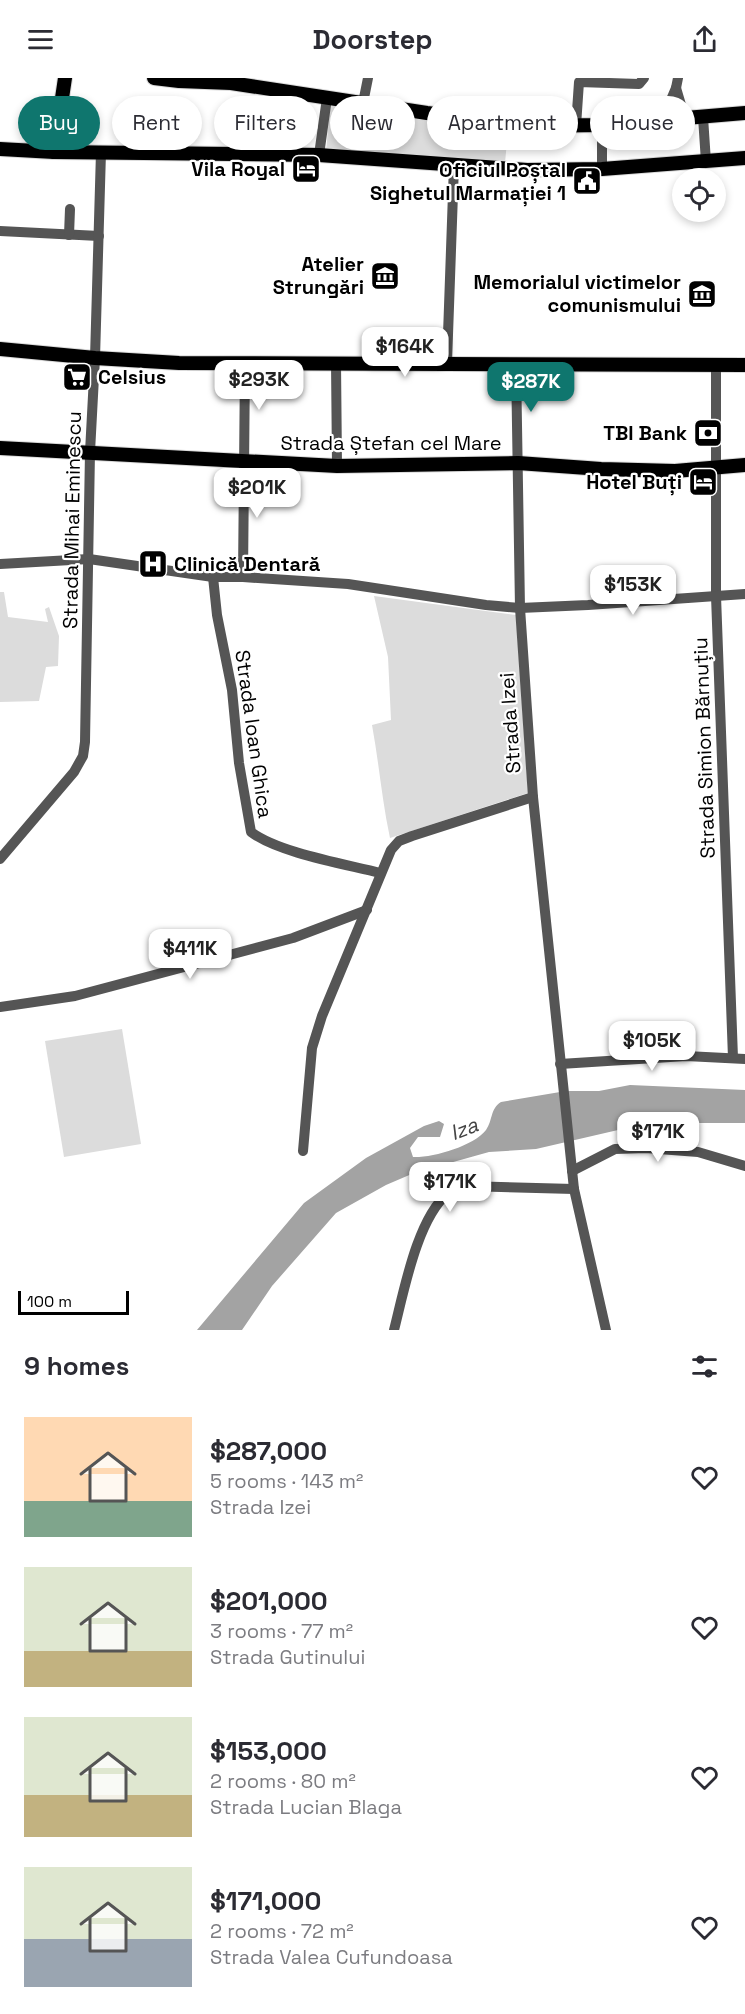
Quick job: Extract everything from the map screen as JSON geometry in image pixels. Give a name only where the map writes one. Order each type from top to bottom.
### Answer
[{"type":"main road","points":[[54,152],[65,78]]},
{"type":"main road","points":[[154,78],[232,80],[330,98]]},
{"type":"main road","points":[[697,117],[745,113]]},
{"type":"main road","points":[[0,149],[54,152],[319,155],[527,170],[602,169],[745,158]]},
{"type":"main road","points":[[0,349],[179,363],[745,365]]},
{"type":"main road","name":"Strada Ștefan cel Mare","points":[[0,448],[337,466],[518,463],[675,471],[745,465]]},
{"type":"street","points":[[364,96],[368,78]]},
{"type":"street","points":[[578,97],[579,82],[601,80],[639,84],[644,78]]},
{"type":"street","points":[[677,83],[681,105],[697,117],[706,162]]},
{"type":"street","points":[[319,155],[327,98]]},
{"type":"street","points":[[602,150],[602,169]]},
{"type":"street","name":"Strada Mihai Eminescu","points":[[0,859],[74,772],[83,756],[85,742],[90,452],[101,152]]},
{"type":"street","points":[[447,363],[454,165]]},
{"type":"street","points":[[69,235],[70,209]]},
{"type":"street","points":[[0,231],[99,236]]},
{"type":"street","points":[[336,362],[337,466]]},
{"type":"street","points":[[243,577],[245,363]]},
{"type":"street","name":"Strada Izei","points":[[516,363],[520,608],[533,797],[574,1189],[606,1330]]},
{"type":"street","name":"Strada Simion Bărnuțiu","points":[[716,365],[716,596],[733,1058]]},
{"type":"street","points":[[0,564],[89,559],[213,577],[348,585],[520,608],[745,594]]},
{"type":"street","name":"Strada Ioan Ghica","points":[[213,577],[217,615],[232,690],[239,763],[251,832],[258,838],[306,855],[380,873]]},
{"type":"street","points":[[303,1151],[312,1048],[322,1016],[391,849],[399,841],[533,797]]},
{"type":"street","points":[[0,1007],[75,996],[293,938],[367,910]]},
{"type":"street","points":[[560,1064],[686,1056],[745,1059]]},
{"type":"street","points":[[572,1171],[615,1149],[646,1148],[698,1152],[745,1166]]},
{"type":"street","points":[[394,1330],[420,1236],[430,1216],[449,1191],[465,1186],[574,1189]]},
{"type":"shaded area","points":[[330,104],[330,150],[415,150],[415,116],[427,118],[427,150],[506,150],[505,163],[326,152]]},
{"type":"shaded area","points":[[0,592],[4,592],[8,617],[48,622],[45,609],[49,607],[59,636],[58,666],[46,667],[39,701],[0,702]]},
{"type":"shaded area","points":[[374,596],[516,615],[528,793],[390,838],[372,725],[391,720],[388,657]]},
{"type":"shaded area","points":[[122,1029],[141,1144],[64,1157],[45,1041]]},
{"type":"shaded area","points":[[630,1085],[745,1090],[745,1123],[690,1123],[618,1130],[536,1149],[489,1152],[414,1173],[386,1185],[336,1213],[272,1286],[242,1330],[197,1330],[304,1203],[366,1158],[424,1126],[439,1121],[444,1124],[440,1137],[418,1137],[410,1148],[413,1157],[441,1153],[463,1146],[486,1130],[495,1108],[501,1102],[566,1091],[599,1091]]},
{"type":"place","name":"Vila Royal","points":[[306,169]]},
{"type":"place","name":"Oficiul Poștal Sighetul Marmației 1","points":[[587,181]]},
{"type":"place","name":"Atelier Strungări","points":[[385,276]]},
{"type":"place","name":"Memorialul victimelor comunismului","points":[[702,294]]},
{"type":"place","name":"Celsius","points":[[77,377]]},
{"type":"place","name":"TBI Bank","points":[[708,433]]},
{"type":"place","name":"Hotel Buți","points":[[703,482]]},
{"type":"place","name":"Clinică Dentară","points":[[153,564]]},
{"type":"water label","name":"Iza","points":[[464,1129]]}]
